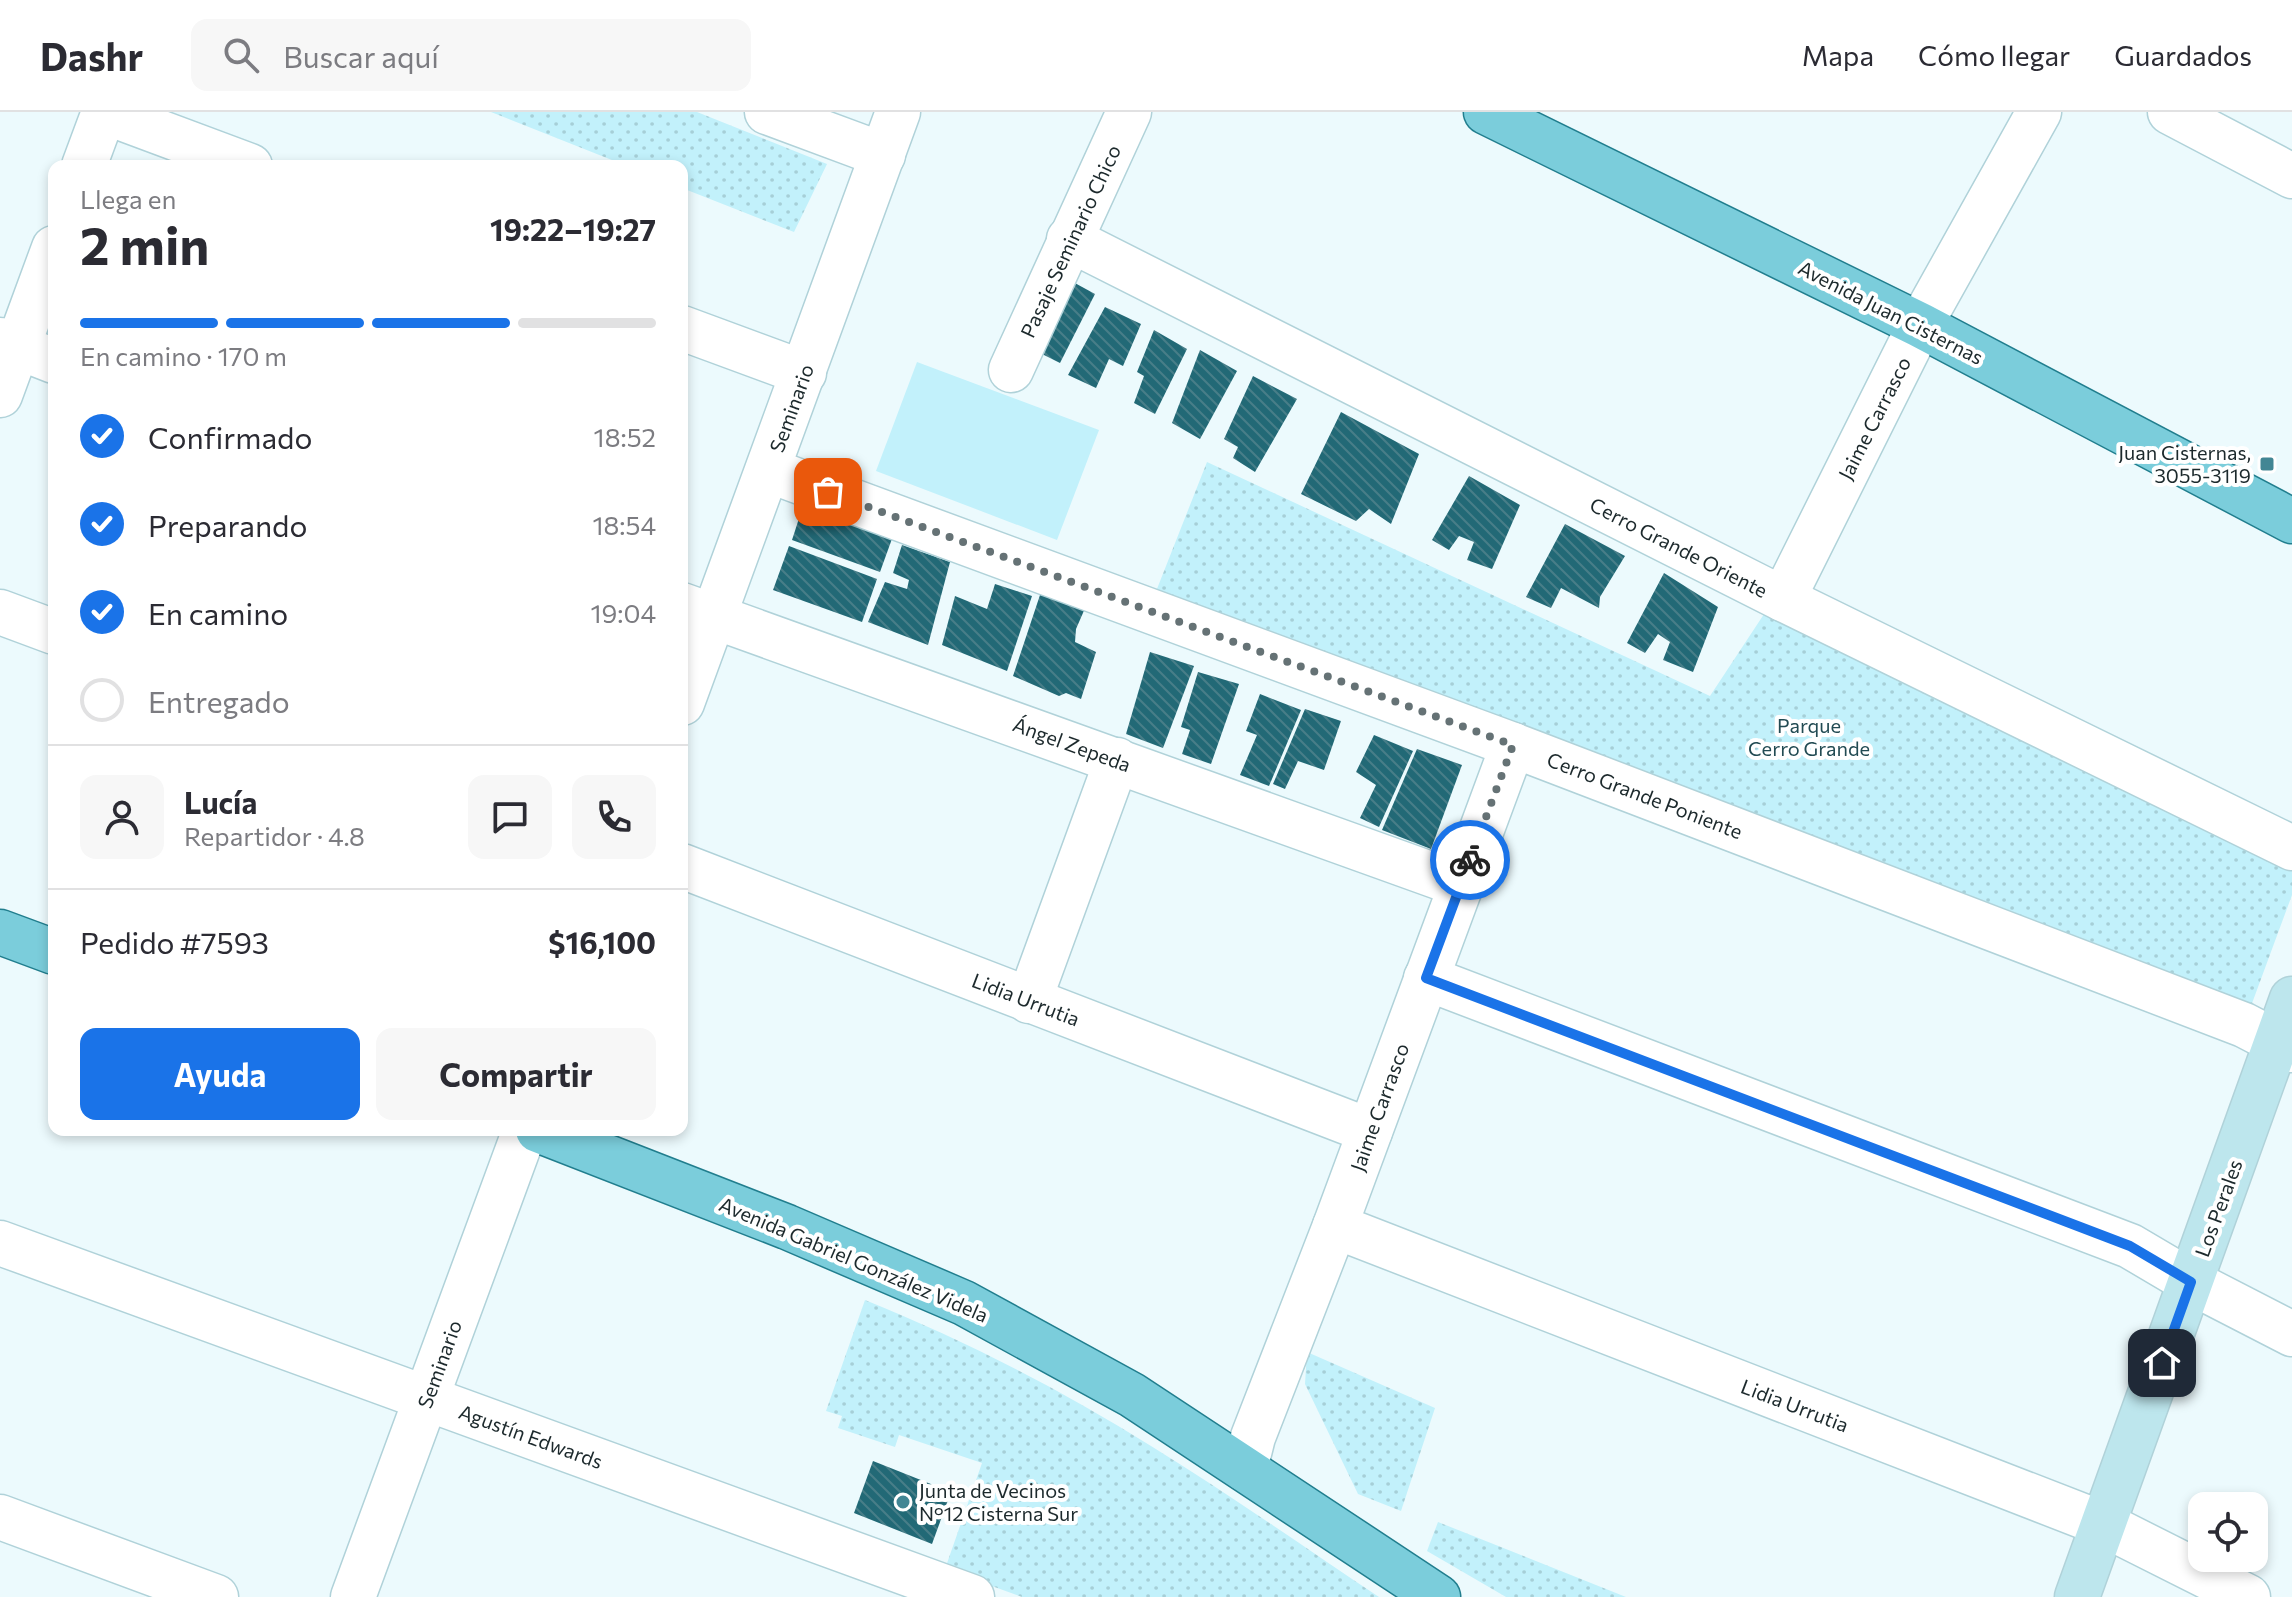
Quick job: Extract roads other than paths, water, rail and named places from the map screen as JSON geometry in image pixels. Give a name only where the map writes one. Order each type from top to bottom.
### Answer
[{"type":"main road","name":"Avenida Juan Cisternas","points":[[1486,112],[1920,325],[2292,521]]},
{"type":"main road","points":[[0,932],[48,950]]},
{"type":"main road","name":"Los Perales","points":[[2077,1597],[2191,1282],[2285,1045],[2292,999]]},
{"type":"main road","name":"Avenida Gabriel González Videla","points":[[553,1136],[787,1227],[964,1303],[1132,1395],[1438,1597]]},
{"type":"street","points":[[86,160],[105,112],[234,160]]},
{"type":"street","points":[[767,112],[883,155]]},
{"type":"street","name":"Seminario","points":[[688,668],[698,611],[768,470],[898,112]]},
{"type":"street","name":"Pasaje Seminario Chico","points":[[1011,370],[1129,112]]},
{"type":"street","name":"Jaime Carrasco","points":[[1783,599],[1920,325],[2039,112]]},
{"type":"street","points":[[2170,112],[2292,176]]},
{"type":"street","name":"Cerro Grande Oriente","points":[[1069,239],[1783,599],[2292,848]]},
{"type":"street","points":[[0,395],[24,349],[48,268]]},
{"type":"street","points":[[688,330],[804,373]]},
{"type":"street","name":"Cerro Grande Poniente","points":[[768,470],[1513,745],[2244,1025],[2285,1045]]},
{"type":"street","name":"Ángel Zepeda","points":[[698,611],[1461,885]]},
{"type":"street","points":[[0,612],[48,630]]},
{"type":"street","name":"Jaime Carrasco","points":[[1245,1469],[1253,1437],[1335,1226],[1513,745]]},
{"type":"street","points":[[1029,1001],[1117,760]]},
{"type":"street","name":"Lidia Urrutia","points":[[688,868],[1370,1131]]},
{"type":"street","points":[[1426,978],[2130,1246],[2191,1282],[2292,1334]]},
{"type":"street","name":"Seminario","points":[[353,1597],[523,1136]]},
{"type":"street","name":"Lidia Urrutia","points":[[1335,1226],[2103,1524],[2248,1597]]},
{"type":"street","name":"Agustín Edwards","points":[[0,1243],[972,1597]]},
{"type":"street","points":[[0,1517],[216,1597]]},
{"type":"place","name":"Juan Cisternas, 3055-3119","points":[[2267,464]]},
{"type":"place","name":"Junta de Vecinos N°12 Cisterna Sur","points":[[903,1502]]},
{"type":"park label","name":"Parque Cerro Grande","points":[[1809,736]]}]
